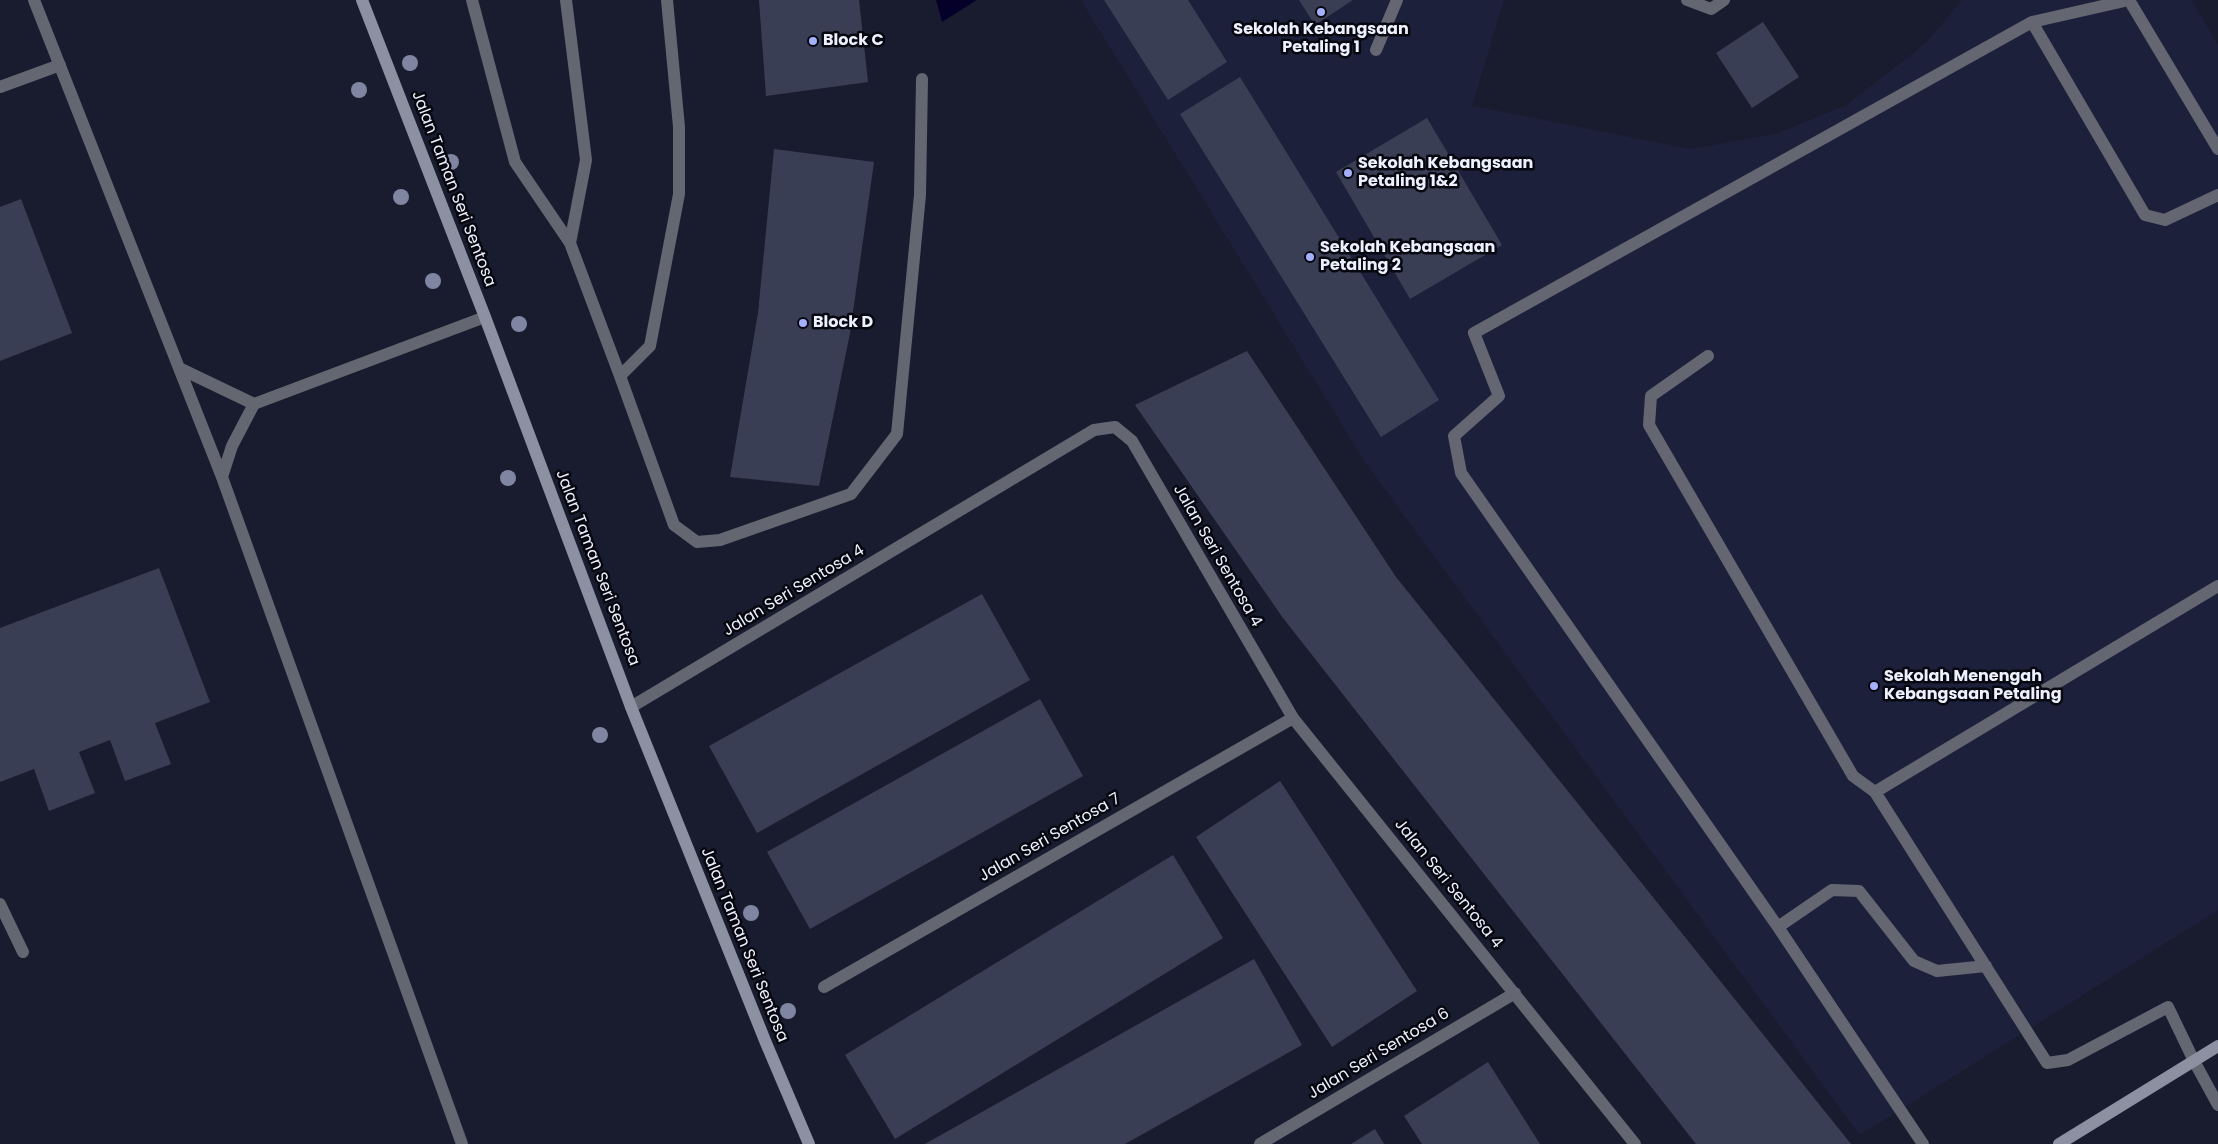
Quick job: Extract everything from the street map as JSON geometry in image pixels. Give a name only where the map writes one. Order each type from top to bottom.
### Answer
[{"type":"main road","name":"Jalan Taman Seri Sentosa","points":[[362,0],[485,317],[631,707],[758,1024],[809,1144]]},
{"type":"main road","points":[[2058,1144],[2218,1046]]},
{"type":"street","points":[[34,0],[222,477],[462,1144]]},
{"type":"street","points":[[472,0],[515,162],[570,243],[674,525],[697,542],[720,540],[851,494],[897,434],[920,195],[922,80]]},
{"type":"street","points":[[566,0],[586,160],[570,243]]},
{"type":"street","points":[[620,376],[650,346],[679,194],[679,127],[667,0]]},
{"type":"street","points":[[1376,50],[1397,0]]},
{"type":"street","points":[[1687,0],[1711,9],[1724,0]]},
{"type":"street","points":[[1922,1144],[1778,927],[1461,473],[1454,436],[1499,396],[1474,333],[2032,22],[2129,0],[2218,149]]},
{"type":"street","points":[[2032,22],[2145,215],[2165,220],[2218,195]]},
{"type":"street","points":[[0,87],[60,64]]},
{"type":"street","points":[[222,477],[232,446],[254,404],[485,317]]},
{"type":"street","points":[[1708,356],[1651,396],[1649,426],[1852,776],[1875,792],[2047,1063],[2068,1060],[2168,1007],[2218,1105]]},
{"type":"street","points":[[181,369],[254,404]]},
{"type":"street","name":"Jalan Seri Sentosa 4","points":[[631,707],[1094,430],[1115,427],[1132,441],[1293,718],[1635,1144]]},
{"type":"street","points":[[1875,792],[2218,586]]},
{"type":"street","name":"Jalan Seri Sentosa 7","points":[[824,987],[1293,718]]},
{"type":"street","points":[[1778,927],[1832,890],[1859,891],[1914,961],[1937,971],[1986,966]]},
{"type":"street","points":[[0,904],[23,952]]},
{"type":"street","name":"Jalan Seri Sentosa 6","points":[[1260,1144],[1515,993]]},
{"type":"shaded area","points":[[936,0],[977,0],[942,22]]},
{"type":"shaded area","name":"Sekolah Menengah Kebangsaan Petaling","points":[[1081,0],[1504,0],[1472,106],[1691,149],[1776,134],[1847,105],[1926,43],[1962,0],[2191,0],[2218,45],[2218,910],[1860,1135],[1365,462]]},
{"type":"building","name":"Block C","points":[[759,0],[859,0],[868,82],[766,96]]},
{"type":"building","points":[[1104,0],[1188,0],[1227,62],[1168,100]]},
{"type":"building","name":"Sekolah Kebangsaan Petaling 1","points":[[1299,0],[1353,0],[1315,25]]},
{"type":"building","points":[[1763,22],[1799,77],[1752,108],[1716,53]]},
{"type":"building","name":"Sekolah Kebangsaan Petaling 2","points":[[1240,77],[1439,400],[1381,437],[1180,114]]},
{"type":"building","points":[[1427,118],[1502,245],[1410,299],[1336,172]]},
{"type":"building","name":"Block D","points":[[774,149],[874,162],[850,333],[819,486],[730,477],[758,313]]},
{"type":"building","points":[[21,199],[72,333],[0,361],[0,207]]},
{"type":"building","points":[[1247,351],[1396,577],[1851,1144],[1696,1144],[1283,618],[1135,405]]},
{"type":"building","points":[[159,568],[210,702],[155,723],[171,764],[125,781],[110,740],[79,752],[95,793],[49,811],[34,769],[0,782],[0,628]]},
{"type":"building","points":[[982,594],[1030,680],[757,833],[709,746]]},
{"type":"building","points":[[1040,699],[1083,776],[810,929],[767,852]]},
{"type":"building","points":[[1280,781],[1417,991],[1332,1047],[1196,837]]},
{"type":"building","points":[[1173,855],[1223,938],[895,1139],[845,1055]]},
{"type":"building","points":[[1254,959],[1302,1045],[1125,1144],[925,1144]]},
{"type":"building","points":[[1488,1062],[1540,1144],[1422,1144],[1404,1116]]},
{"type":"building","points":[[1375,1129],[1384,1144],[1351,1144]]},
{"type":"place","name":"Sekolah Kebangsaan Petaling 1","points":[[1321,12]]},
{"type":"place","name":"Block C","points":[[813,41]]},
{"type":"place","name":"Sekolah Kebangsaan Petaling 1&2","points":[[1348,173]]},
{"type":"place","name":"Sekolah Kebangsaan Petaling 2","points":[[1310,257]]},
{"type":"place","name":"Block D","points":[[803,323]]},
{"type":"place","name":"Sekolah Menengah Kebangsaan Petaling","points":[[1874,686]]}]
